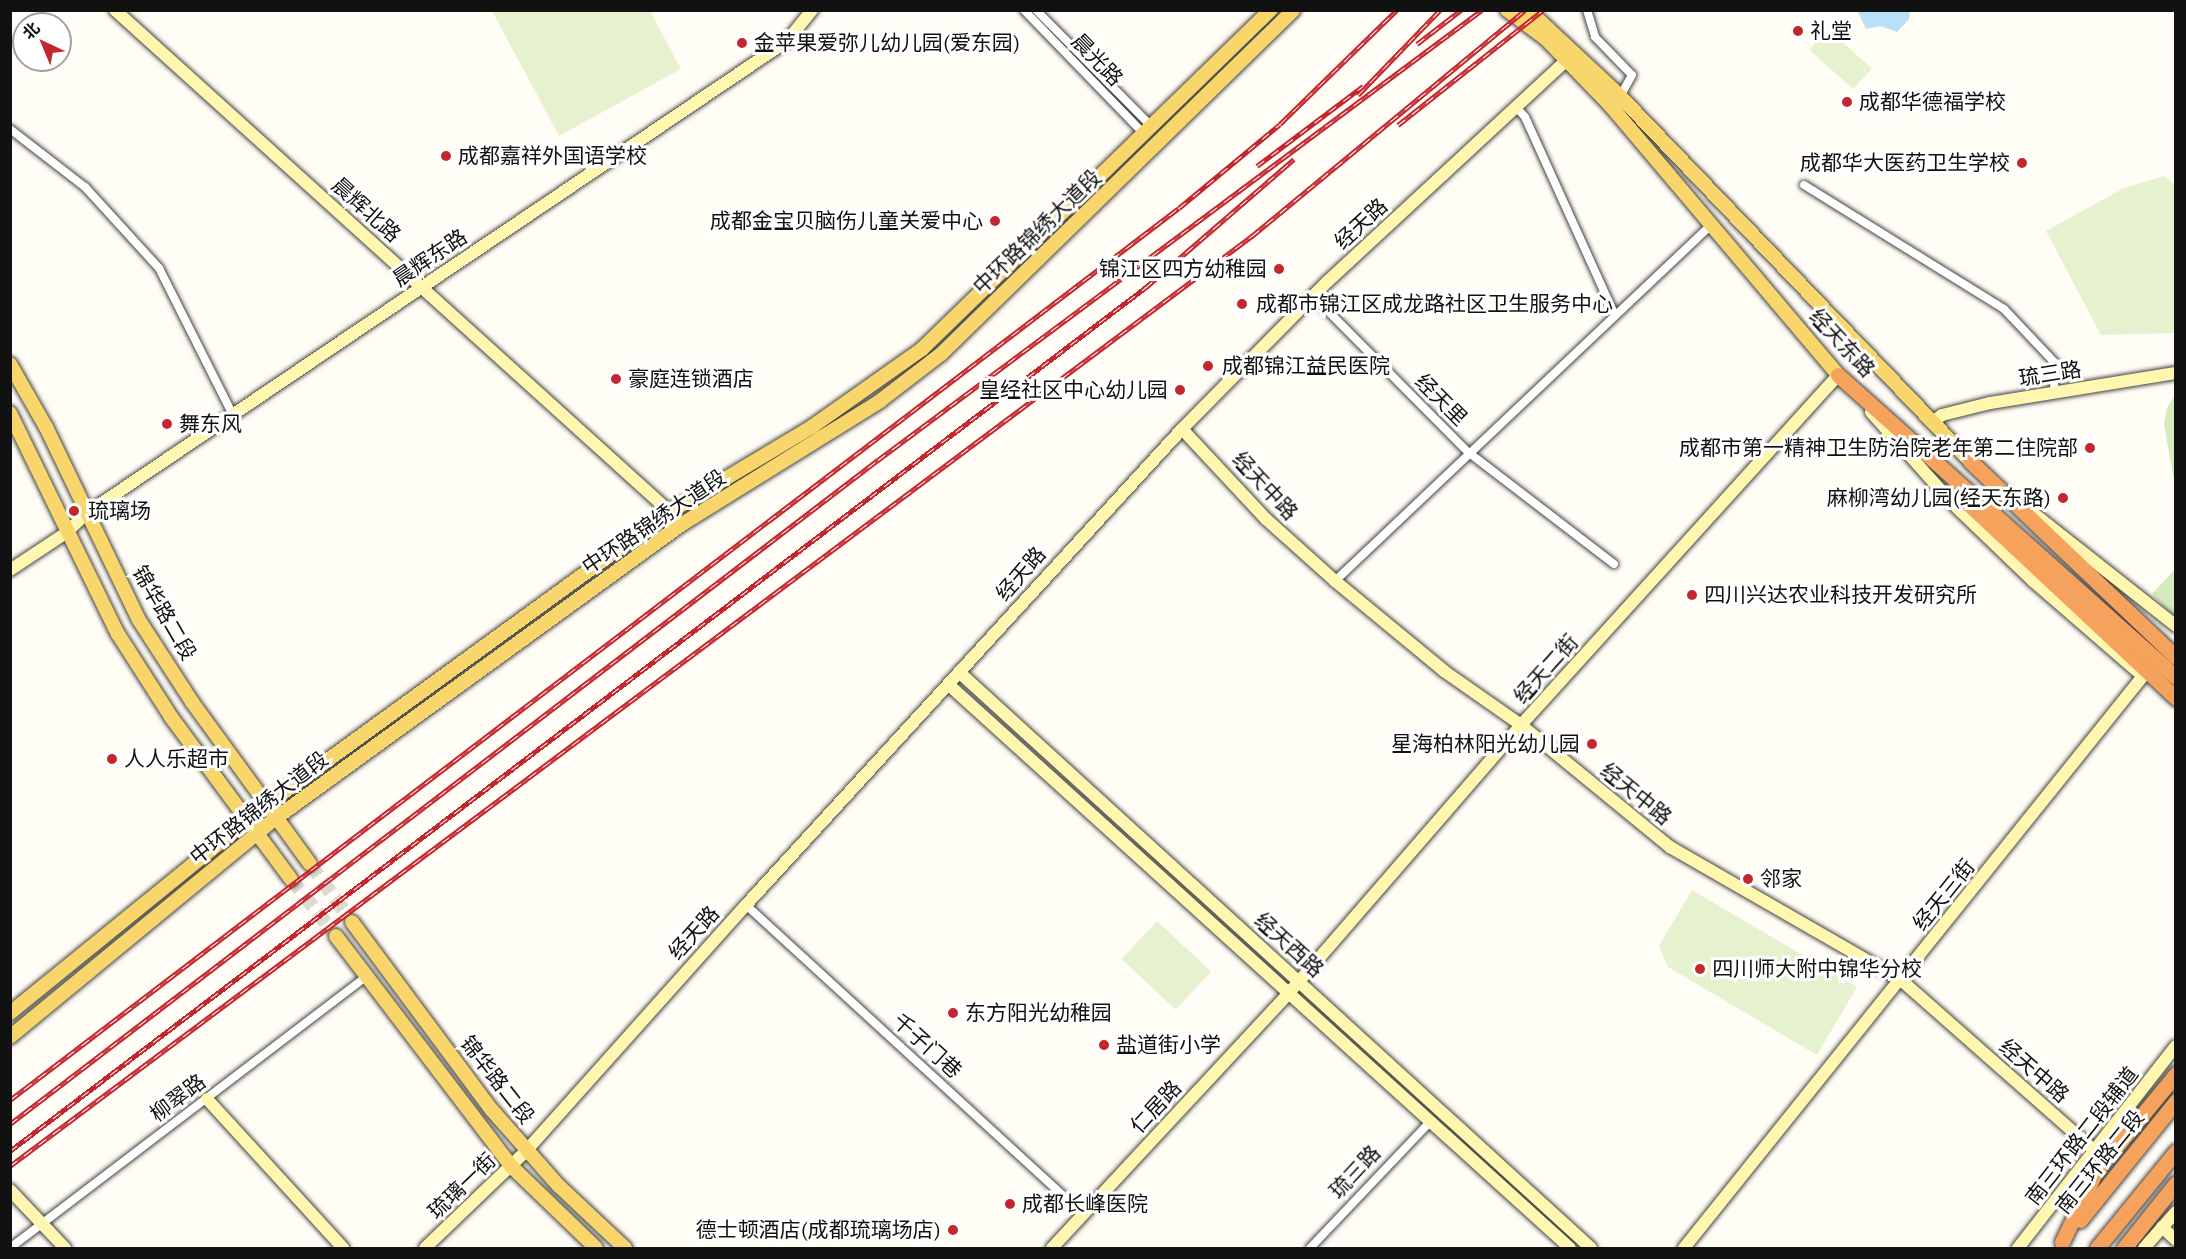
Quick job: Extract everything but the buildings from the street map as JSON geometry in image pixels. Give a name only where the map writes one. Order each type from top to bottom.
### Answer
[{"type":"highway","name":"经天东路","points":[[1838,375],[2175,677]]},
{"type":"highway","points":[[1903,435],[2026,558],[2175,698]]},
{"type":"highway","name":"经天东路","points":[[1970,461],[2175,657]]},
{"type":"highway","points":[[2091,578],[2175,645]]},
{"type":"highway","points":[[2060,1245],[2096,1172],[2175,1074]]},
{"type":"highway","name":"南三环路二段","points":[[2060,1245],[2175,1101]]},
{"type":"highway","points":[[2097,1248],[2175,1151]]},
{"type":"highway","points":[[2124,1248],[2175,1185]]},
{"type":"main road","name":"中环路锦绣大道段","points":[[10,1013],[266,805],[670,512],[813,426],[922,349],[1271,10]]},
{"type":"main road","name":"中环路锦绣大道段","points":[[10,1037],[276,818],[682,524],[880,401],[941,354],[1293,10]]},
{"type":"main road","name":"经天东路","points":[[1507,10],[1571,56],[1620,97],[1970,461]]},
{"type":"main road","name":"经天东路","points":[[1528,10],[1571,56],[1710,226],[1838,375]]},
{"type":"main road","name":"锦华路二段","points":[[10,364],[139,620],[266,805],[310,864]]},
{"type":"main road","points":[[10,413],[66,533],[118,634],[171,717],[246,822],[291,879]]},
{"type":"main road","name":"锦华路二段","points":[[352,922],[526,1151],[625,1248]]},
{"type":"main road","name":"锦华路二段","points":[[336,936],[512,1166],[596,1248]]},
{"type":"street","name":"晨辉北路","points":[[115,10],[670,512]]},
{"type":"street","name":"晨辉东路","points":[[10,570],[66,533],[87,513],[787,41],[812,10]]},
{"type":"street","name":"晨光路","points":[[1024,10],[1149,131]]},
{"type":"street","name":"晨光路","points":[[1036,10],[1149,131]]},
{"type":"street","points":[[1587,10],[1595,37],[1632,75],[1620,97]]},
{"type":"street","name":"经天路","points":[[526,1151],[746,904],[1182,429],[1313,296],[1571,56]]},
{"type":"street","points":[[1516,106],[1525,117],[1615,315]]},
{"type":"street","points":[[10,129],[85,187],[159,268],[233,415]]},
{"type":"street","points":[[1804,185],[2004,309],[2055,363],[2054,394]]},
{"type":"street","points":[[1335,581],[1468,452],[1710,226]]},
{"type":"street","name":"经天里","points":[[1313,296],[1468,452],[1614,564]]},
{"type":"street","name":"琉三路","points":[[1933,422],[1942,415],[1990,403],[2175,373]]},
{"type":"street","points":[[1838,375],[1953,504],[2033,581],[2175,704]]},
{"type":"street","name":"经天二街","points":[[1288,994],[1521,725],[1838,375]]},
{"type":"street","name":"经天中路","points":[[1182,429],[1266,519],[1335,581],[1444,671],[1521,725],[1670,847],[1901,980],[2096,1151]]},
{"type":"street","points":[[1970,461],[2175,626]]},
{"type":"street","name":"经天西路","points":[[959,672],[1300,980],[1591,1248]]},
{"type":"street","name":"经天三街","points":[[1684,1248],[2143,676]]},
{"type":"street","name":"经天西路","points":[[950,684],[1429,1123],[1570,1248]]},
{"type":"street","name":"千子门巷","points":[[746,904],[1083,1214]]},
{"type":"street","name":"柳翠路","points":[[10,1248],[367,976]]},
{"type":"street","name":"仁居路","points":[[1052,1248],[1288,994]]},
{"type":"street","name":"南三环路二段辅道","points":[[2018,1248],[2096,1151],[2175,1046]]},
{"type":"street","points":[[207,1099],[343,1248]]},
{"type":"street","name":"琉三路","points":[[1310,1248],[1429,1123]]},
{"type":"street","name":"琉璃一街","points":[[425,1248],[526,1151]]},
{"type":"street","points":[[10,1190],[44,1223],[65,1248]]},
{"type":"street","points":[[2144,1248],[2175,1212]]},
{"type":"street","points":[[2162,1227],[2175,1240]]},
{"type":"green space","points":[[492,11],[650,11],[681,69],[559,136]]},
{"type":"green space","points":[[1828,29],[1872,68],[1853,89],[1809,50]]},
{"type":"green space","points":[[2164,176],[2175,185],[2175,333],[2101,335],[2046,231],[2124,188]]},
{"type":"green space","points":[[2175,395],[2175,486],[2164,424],[2167,408]]},
{"type":"green space","points":[[2175,569],[2175,617],[2152,594]]},
{"type":"green space","points":[[1692,890],[1857,987],[1817,1055],[1668,967],[1659,946]]},
{"type":"green space","points":[[1157,921],[1211,971],[1176,1009],[1122,959]]},
{"type":"water","points":[[1857,10],[1910,11],[1909,19],[1897,32],[1880,26],[1866,29]]},
{"type":"tunnel","points":[[310,864],[352,922]]},
{"type":"tunnel","points":[[291,879],[336,936]]},
{"type":"railway","points":[[10,1100],[1179,208],[1280,124],[1397,10]]},
{"type":"railway","points":[[1358,95],[1440,10]]},
{"type":"railway","points":[[1417,44],[1461,10]]},
{"type":"railway","points":[[10,1124],[878,460],[1482,10]]},
{"type":"railway","points":[[10,1166],[1252,236],[1525,10]]},
{"type":"railway","points":[[1398,125],[1543,10]]},
{"type":"railway","points":[[1257,166],[1363,86]]},
{"type":"railway","points":[[10,1151],[1145,288],[1294,159]]},
{"type":"place","name":"礼堂","points":[[1798,31]]},
{"type":"place","name":"金苹果爱弥儿幼儿园(爱东园)","points":[[742,43]]},
{"type":"place","name":"成都华德福学校","points":[[1847,102]]},
{"type":"place","name":"成都嘉祥外国语学校","points":[[446,156]]},
{"type":"place","name":"成都华大医药卫生学校","points":[[2022,163]]},
{"type":"place","name":"成都金宝贝脑伤儿童关爱中心","points":[[995,221]]},
{"type":"place","name":"锦江区四方幼稚园","points":[[1279,269]]},
{"type":"place","name":"成都市锦江区成龙路社区卫生服务中心","points":[[1242,304]]},
{"type":"place","name":"成都锦江益民医院","points":[[1208,366]]},
{"type":"place","name":"豪庭连锁酒店","points":[[616,379]]},
{"type":"place","name":"皇经社区中心幼儿园","points":[[1180,390]]},
{"type":"place","name":"舞东风","points":[[167,424]]},
{"type":"place","name":"成都市第一精神卫生防治院老年第二住院部","points":[[2090,448]]},
{"type":"place","name":"麻柳湾幼儿园(经天东路)","points":[[2063,498]]},
{"type":"place","name":"琉璃场","points":[[74,511]]},
{"type":"place","name":"四川兴达农业科技开发研究所","points":[[1692,595]]},
{"type":"place","name":"星海柏林阳光幼儿园","points":[[1592,744]]},
{"type":"place","name":"人人乐超市","points":[[112,759]]},
{"type":"place","name":"邻家","points":[[1748,879]]},
{"type":"place","name":"四川师大附中锦华分校","points":[[1700,969]]},
{"type":"place","name":"东方阳光幼稚园","points":[[953,1013]]},
{"type":"place","name":"盐道街小学","points":[[1104,1045]]},
{"type":"place","name":"成都长峰医院","points":[[1010,1204]]},
{"type":"place","name":"德士顿酒店(成都琉璃场店)","points":[[953,1230]]}]
